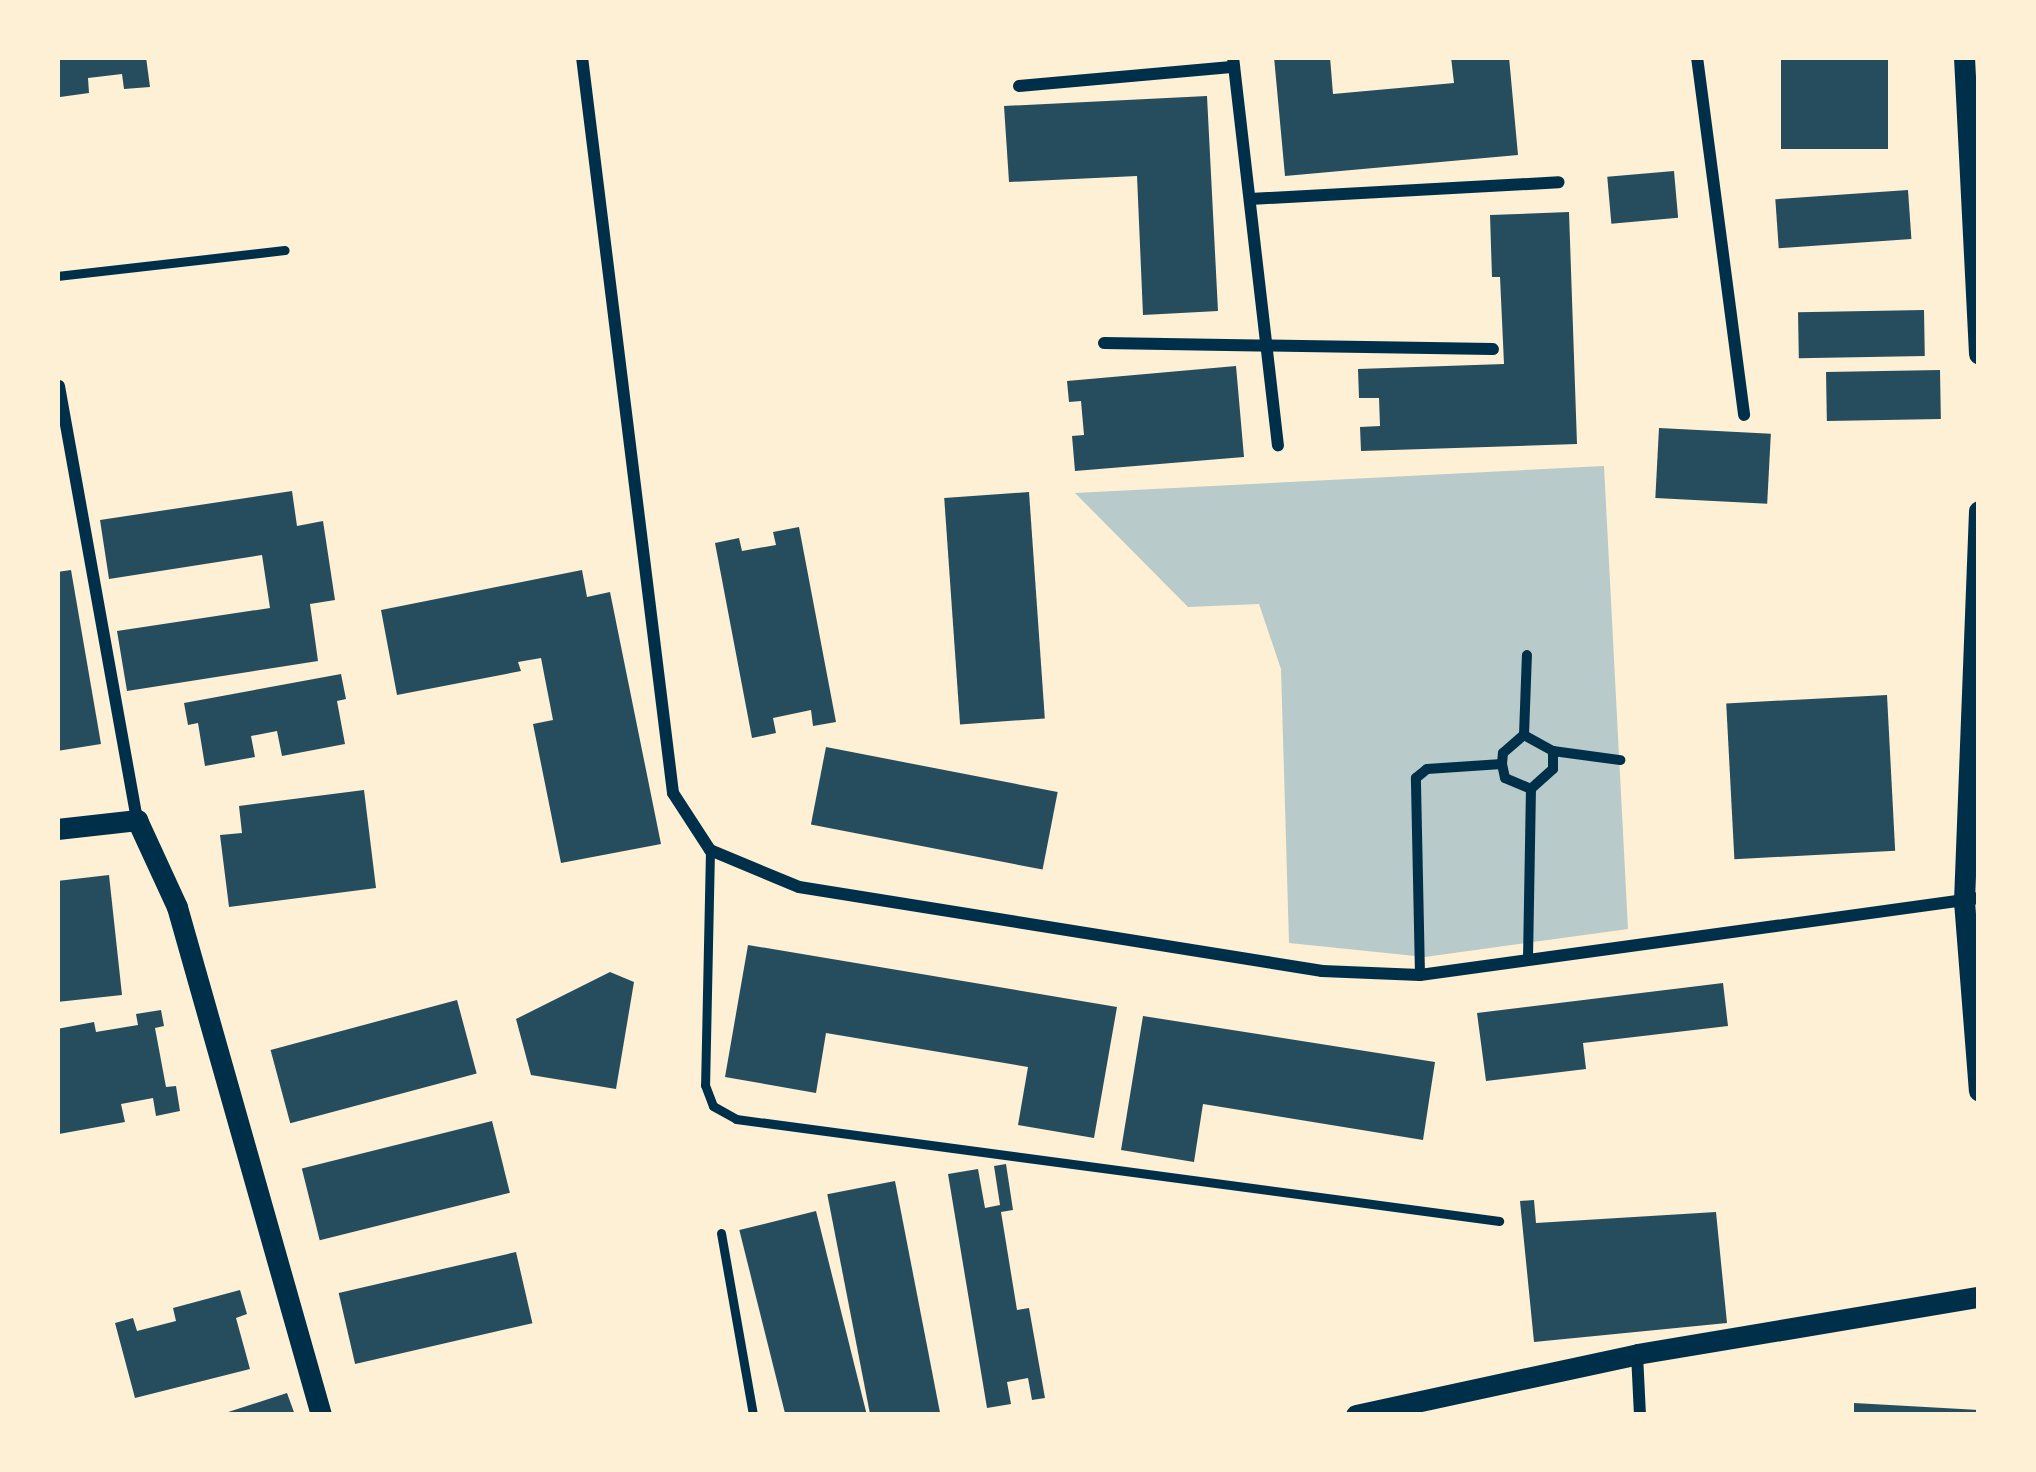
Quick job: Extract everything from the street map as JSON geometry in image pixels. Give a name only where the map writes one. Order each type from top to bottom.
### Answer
[{"type":"street","points":[[582,57],[673,793],[710,850],[799,887],[1322,971],[1420,975],[1971,900]]},
{"type":"street","points":[[1697,57],[1744,415]]},
{"type":"street","points":[[1964,57],[1974,109],[1979,354]]},
{"type":"street","points":[[1019,86],[1234,62],[1278,445]]},
{"type":"street","points":[[1250,199],[1559,182]]},
{"type":"street","points":[[1104,343],[1493,349]]},
{"type":"street","points":[[59,386],[137,820],[177,907],[321,1415]]},
{"type":"street","points":[[1979,511],[1971,900],[1979,1090]]},
{"type":"street","points":[[1527,656],[1524,735],[1503,753],[1502,764],[1505,778],[1532,789]]},
{"type":"street","points":[[1524,735],[1553,751],[1620,760]]},
{"type":"street","points":[[1528,959],[1532,789],[1553,769],[1553,751]]},
{"type":"street","points":[[1420,975],[1416,778],[1427,769],[1502,764]]},
{"type":"street","points":[[57,830],[137,820]]},
{"type":"street","points":[[1357,1415],[1637,1354],[1979,1297]]},
{"type":"street","points":[[1637,1354],[1640,1415]]},
{"type":"lane","points":[[57,276],[285,250]]},
{"type":"lane","points":[[710,850],[705,1085],[713,1106],[736,1119],[1499,1221]]},
{"type":"lane","points":[[721,1233],[753,1415]]},
{"type":"shaded area","points":[[1604,466],[1628,929],[1425,957],[1289,943],[1281,669],[1259,604],[1188,607],[1075,493]]},
{"type":"building","points":[[57,57],[146,57],[150,87],[124,89],[122,74],[88,78],[89,93],[60,97]]},
{"type":"building","points":[[1274,57],[1330,57],[1333,94],[1454,83],[1451,57],[1509,57],[1518,155],[1285,176]]},
{"type":"building","points":[[1781,57],[1888,57],[1888,149],[1781,149]]},
{"type":"building","points":[[1207,96],[1218,311],[1143,315],[1137,176],[1009,182],[1004,106]]},
{"type":"building","points":[[1674,171],[1678,218],[1611,224],[1607,177]]},
{"type":"building","points":[[1908,190],[1911,239],[1779,248],[1775,199]]},
{"type":"building","points":[[1569,212],[1577,444],[1361,451],[1360,427],[1380,426],[1379,398],[1359,398],[1358,369],[1504,364],[1500,277],[1492,277],[1490,215]]},
{"type":"building","points":[[1924,310],[1925,356],[1799,358],[1798,312]]},
{"type":"building","points":[[1236,366],[1244,457],[1075,471],[1072,436],[1084,435],[1081,401],[1069,402],[1067,381]]},
{"type":"building","points":[[1940,370],[1941,419],[1827,421],[1826,372]]},
{"type":"building","points":[[1659,428],[1771,434],[1767,504],[1655,498]]},
{"type":"building","points":[[292,491],[297,526],[323,521],[335,600],[310,604],[318,661],[127,691],[117,631],[270,608],[262,555],[109,579],[100,520]]},
{"type":"building","points":[[1029,492],[1045,718],[960,724],[944,498]]},
{"type":"building","points":[[799,527],[836,722],[813,726],[811,710],[773,718],[776,733],[752,738],[715,543],[739,538],[742,551],[776,545],[773,532]]},
{"type":"building","points":[[71,570],[101,744],[57,751],[57,572]]},
{"type":"building","points":[[582,570],[587,597],[610,592],[661,844],[561,863],[533,724],[553,720],[541,658],[518,662],[521,671],[397,695],[381,610]]},
{"type":"building","points":[[341,674],[346,699],[337,701],[345,744],[282,756],[277,731],[251,736],[255,757],[205,766],[198,723],[188,725],[184,703]]},
{"type":"building","points":[[1887,695],[1895,851],[1734,859],[1726,703]]},
{"type":"building","points":[[826,747],[1058,792],[1043,870],[811,825]]},
{"type":"building","points":[[364,790],[376,888],[229,907],[220,835],[242,833],[239,806]]},
{"type":"building","points":[[109,875],[122,995],[57,1002],[57,881]]},
{"type":"building","points":[[748,945],[1117,1007],[1094,1138],[1018,1125],[1028,1067],[826,1033],[816,1093],[725,1077]]},
{"type":"building","points":[[610,972],[634,982],[616,1089],[531,1075],[516,1019]]},
{"type":"building","points":[[1723,983],[1728,1026],[1583,1043],[1586,1069],[1486,1081],[1477,1013]]},
{"type":"building","points":[[457,1000],[477,1073],[290,1123],[271,1050]]},
{"type":"building","points":[[161,1010],[164,1026],[155,1028],[166,1087],[176,1086],[180,1111],[156,1116],[153,1098],[121,1104],[125,1122],[59,1134],[57,1029],[94,1022],[96,1032],[138,1025],[136,1014]]},
{"type":"building","points":[[1143,1016],[1435,1062],[1423,1140],[1203,1104],[1194,1162],[1121,1150]]},
{"type":"building","points":[[492,1121],[510,1193],[320,1240],[302,1168]]},
{"type":"building","points":[[1006,1164],[1013,1210],[1001,1212],[1017,1310],[1029,1308],[1045,1398],[1032,1400],[1028,1378],[1007,1382],[1011,1404],[987,1408],[948,1174],[978,1169],[985,1208],[1000,1205],[994,1166]]},
{"type":"building","points":[[895,1181],[940,1415],[870,1415],[827,1194]]},
{"type":"building","points":[[1534,1200],[1536,1223],[1716,1212],[1727,1323],[1534,1342],[1520,1201]]},
{"type":"building","points":[[816,1211],[867,1415],[785,1415],[739,1230]]},
{"type":"building","points":[[516,1252],[532,1323],[355,1364],[339,1293]]},
{"type":"building","points":[[240,1290],[247,1314],[236,1318],[250,1369],[135,1398],[115,1323],[133,1318],[137,1331],[176,1321],[173,1308]]},
{"type":"building","points":[[287,1393],[295,1415],[222,1415],[222,1414]]},
{"type":"building","points":[[1854,1403],[1979,1410],[1979,1415],[1854,1415]]}]
